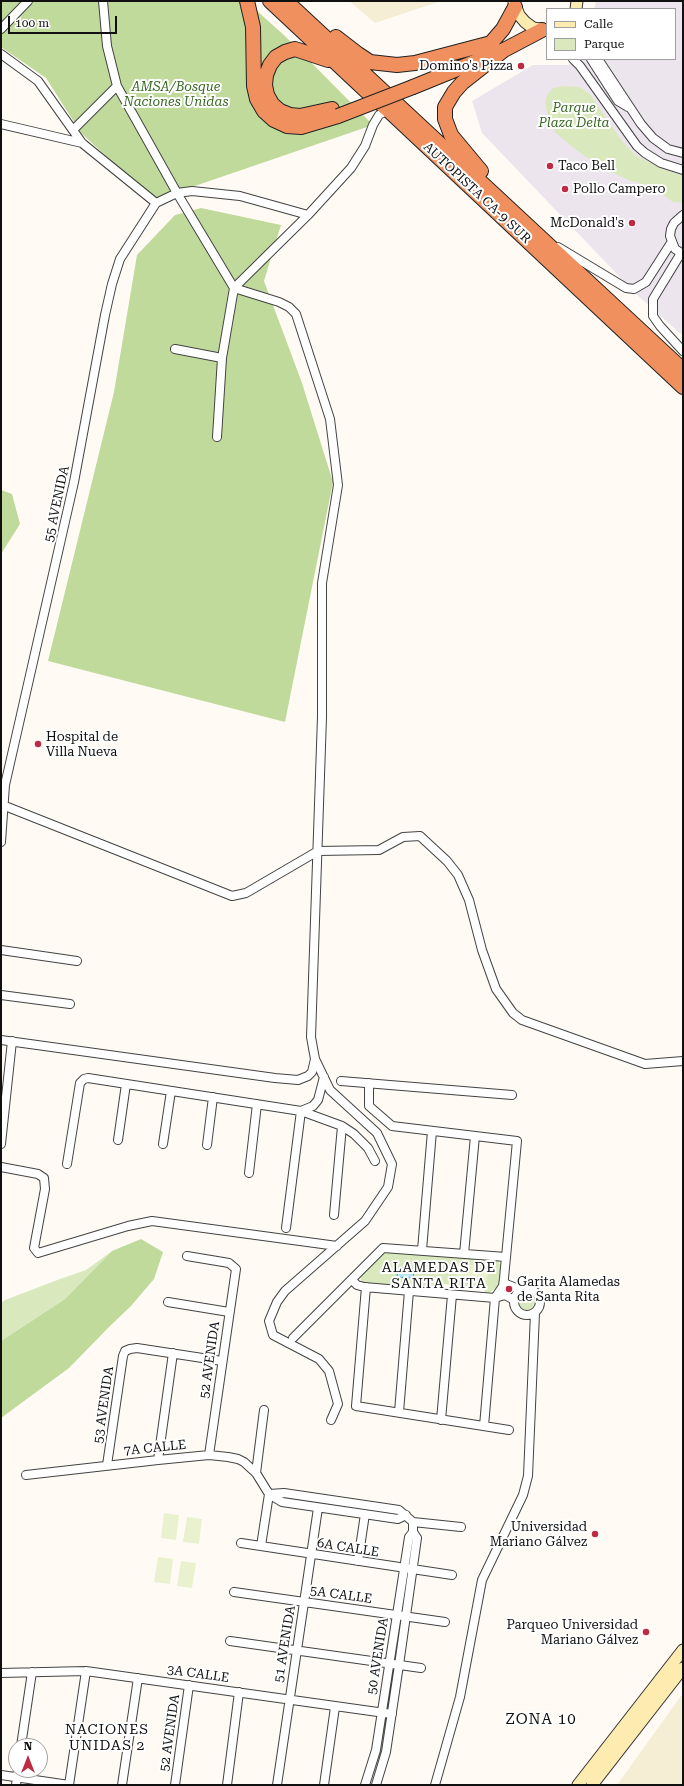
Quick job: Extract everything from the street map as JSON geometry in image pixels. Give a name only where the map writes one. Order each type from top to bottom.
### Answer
[{"type":"highway","points":[[247,1],[253,27],[254,86],[257,99],[264,111],[274,120],[287,126],[300,127],[480,56],[504,50],[545,32]]},
{"type":"highway","name":"AUTOPISTA CA-9 SUR","points":[[270,1],[683,387]]},
{"type":"highway","points":[[286,1],[310,14],[358,54],[370,62],[397,65],[415,63],[491,42]]},
{"type":"highway","name":"AUTOPISTA CA-9 SUR","points":[[286,1],[530,226],[683,370]]},
{"type":"highway","points":[[480,56],[503,29],[515,4]]},
{"type":"highway","points":[[336,112],[300,116],[290,115],[280,111],[272,104],[267,95],[265,85],[266,75],[270,65],[276,57],[285,52],[296,49],[337,64]]},
{"type":"highway","points":[[504,50],[477,70],[454,92],[445,107],[445,119],[456,143],[530,226]]},
{"type":"main road","points":[[515,4],[519,15],[525,22],[533,28],[545,32]]},
{"type":"main road","points":[[579,1784],[683,1650]]},
{"type":"main road","points":[[592,1785],[683,1668]]},
{"type":"main road","points":[[591,1767],[592,1774],[600,1776]]},
{"type":"street","points":[[1,29],[28,1]]},
{"type":"street","points":[[1,1040],[298,1080],[308,1076],[312,1072],[314,1059],[311,1036],[322,702],[322,582],[338,485],[330,419],[296,314],[279,302],[234,288],[176,193],[117,86],[107,46],[103,1]]},
{"type":"street","points":[[1,54],[38,81],[74,129],[82,143],[156,203],[176,193],[192,192],[240,196],[308,215]]},
{"type":"street","points":[[575,60],[637,146],[661,163],[683,170]]},
{"type":"street","points":[[592,60],[618,101],[630,108]]},
{"type":"street","points":[[599,60],[641,124],[660,145],[683,153]]},
{"type":"street","points":[[74,129],[117,86]]},
{"type":"street","points":[[365,90],[370,101],[373,125]]},
{"type":"street","points":[[217,437],[222,358],[234,288],[308,215],[351,168],[365,146],[373,125],[379,115],[388,110]]},
{"type":"street","points":[[1,124],[82,143]]},
{"type":"street","name":"55 AVENIDA","points":[[1,842],[5,806],[5,785],[74,482],[112,284],[120,259],[156,203]]},
{"type":"street","points":[[683,216],[674,222],[670,229],[671,243],[675,249],[682,253],[653,299],[653,316],[683,351]]},
{"type":"street","points":[[541,237],[626,288],[634,289],[646,282],[671,243]]},
{"type":"street","points":[[175,349],[222,358]]},
{"type":"street","points":[[1,781],[8,775]]},
{"type":"street","points":[[5,806],[232,896],[246,893],[318,851],[379,850],[403,837],[420,836],[447,860],[458,875],[469,900],[482,950],[496,989],[506,1004],[522,1020],[645,1064],[683,1061]]},
{"type":"street","points":[[1,950],[76,962]]},
{"type":"street","points":[[1,995],[70,1004]]},
{"type":"street","points":[[1,1144],[12,1041]]},
{"type":"street","points":[[314,1059],[330,1090],[377,1133],[392,1164],[388,1187],[380,1201],[365,1221],[285,1291],[277,1302],[269,1321],[273,1335],[319,1359],[329,1371],[338,1404],[331,1420]]},
{"type":"street","points":[[301,1110],[313,1106],[318,1100],[324,1077]]},
{"type":"street","points":[[67,1164],[80,1083],[84,1079],[88,1078],[301,1110],[342,1126],[354,1134],[368,1148],[375,1161]]},
{"type":"street","points":[[341,1081],[512,1095]]},
{"type":"street","points":[[369,1083],[369,1106],[389,1124],[398,1128],[516,1140],[504,1282],[495,1298],[484,1426]]},
{"type":"street","points":[[118,1140],[126,1084]]},
{"type":"street","points":[[163,1144],[171,1091]]},
{"type":"street","points":[[208,1145],[213,1097]]},
{"type":"street","points":[[249,1173],[257,1104]]},
{"type":"street","points":[[286,1228],[301,1110]]},
{"type":"street","points":[[334,1215],[342,1126]]},
{"type":"street","points":[[422,1250],[432,1131]]},
{"type":"street","points":[[464,1254],[475,1136]]},
{"type":"street","points":[[1,1167],[38,1174],[44,1178],[44,1189],[34,1248],[38,1253],[128,1226],[152,1221],[337,1246]]},
{"type":"street","points":[[293,1338],[383,1248],[506,1257]]},
{"type":"street","name":"52 AVENIDA","points":[[187,1256],[229,1263],[235,1267],[209,1455]]},
{"type":"street","points":[[352,1280],[357,1285],[366,1288],[495,1298],[506,1296],[514,1300]]},
{"type":"street","points":[[435,1785],[460,1697],[482,1580],[522,1495],[528,1476],[535,1313],[540,1306],[540,1302],[537,1294],[530,1290],[521,1290],[504,1282]]},
{"type":"street","points":[[366,1288],[355,1405],[509,1430]]},
{"type":"street","points":[[521,1290],[514,1300],[516,1311],[526,1316],[535,1331]]},
{"type":"street","points":[[399,1412],[409,1291]]},
{"type":"street","points":[[441,1420],[452,1295]]},
{"type":"street","points":[[168,1302],[229,1312]]},
{"type":"street","points":[[526,1316],[535,1313]]},
{"type":"street","name":"53 AVENIDA","points":[[107,1465],[123,1356],[127,1350],[137,1348],[173,1353]]},
{"type":"street","points":[[158,1460],[173,1353],[222,1361]]},
{"type":"street","points":[[256,1473],[264,1410]]},
{"type":"street","name":"7A CALLE","points":[[26,1474],[209,1455],[238,1458],[256,1473],[269,1494]]},
{"type":"street","points":[[269,1494],[284,1493],[399,1510],[413,1522],[461,1527]]},
{"type":"street","points":[[269,1494],[282,1502],[318,1508],[398,1518],[406,1515]]},
{"type":"street","points":[[261,1546],[269,1494]]},
{"type":"street","name":"51 AVENIDA","points":[[276,1785],[318,1508]]},
{"type":"street","points":[[358,1561],[365,1514]]},
{"type":"street","name":"50 AVENIDA","points":[[365,1785],[376,1750],[396,1615],[417,1538],[414,1532],[413,1522]]},
{"type":"street","name":"6A CALLE","points":[[241,1543],[452,1575]]},
{"type":"street","name":"50 AVENIDA","points":[[376,1785],[386,1752],[392,1714],[406,1616],[408,1569]]},
{"type":"street","name":"5A CALLE","points":[[234,1592],[445,1622]]},
{"type":"street","points":[[230,1641],[421,1668]]},
{"type":"street","points":[[24,1778],[69,1785],[86,1671]]},
{"type":"street","name":"3A CALLE","points":[[1,1673],[86,1671],[392,1714]]},
{"type":"street","points":[[22,1738],[32,1672]]},
{"type":"street","points":[[122,1785],[138,1678]]},
{"type":"street","name":"52 AVENIDA","points":[[175,1785],[189,1685]]},
{"type":"street","points":[[227,1785],[239,1692]]},
{"type":"street","points":[[324,1785],[335,1707]]},
{"type":"shaded area","points":[[349,1],[441,1],[375,23]]},
{"type":"shaded area","points":[[596,1],[683,1],[683,336],[636,294],[482,133],[472,101],[533,65],[568,65],[578,60],[676,60],[676,8],[594,8]]},
{"type":"shaded area","points":[[683,1693],[683,1785],[617,1785]]},
{"type":"green space","name":"AMSA/Bosque Naciones Unidas","points":[[1,1],[246,1],[285,36],[373,125],[154,200],[81,133],[46,78],[1,47]]},
{"type":"green space","name":"Parque Plaza Delta","points":[[563,86],[579,87],[589,93],[622,141],[635,155],[662,169],[683,176],[683,203],[673,202],[651,186],[631,181],[602,168],[575,149],[556,133],[549,122],[545,102],[547,95],[553,88]]},
{"type":"green space","points":[[201,208],[281,225],[264,281],[302,383],[333,482],[285,722],[48,661],[114,392],[137,255],[175,215]]},
{"type":"green space","points":[[1,490],[12,494],[20,524],[1,554]]},
{"type":"green space","points":[[141,1239],[163,1252],[154,1279],[131,1306],[69,1368],[1,1418],[1,1341],[65,1299],[112,1251]]},
{"type":"green space","points":[[112,1251],[65,1299],[1,1341],[1,1303],[5,1300],[86,1270]]},
{"type":"green space","points":[[385,1252],[498,1261],[500,1264],[499,1286],[489,1293],[485,1292],[484,1288],[444,1284],[442,1288],[439,1289],[362,1282],[360,1277]]},
{"type":"green space","points":[[457,1264],[488,1266],[487,1281],[456,1279]]},
{"type":"green space","points":[[527,1292],[534,1295],[537,1302],[534,1309],[527,1312],[520,1309],[517,1302],[520,1295]]},
{"type":"green space","points":[[164,1513],[179,1515],[176,1540],[161,1538]]},
{"type":"green space","points":[[187,1517],[202,1519],[199,1544],[183,1542]]},
{"type":"green space","points":[[158,1557],[173,1559],[170,1584],[154,1582]]},
{"type":"green space","points":[[181,1561],[196,1563],[192,1588],[177,1586]]},
{"type":"water","points":[[398,1268],[414,1269],[413,1278],[397,1277]]},
{"type":"place","name":"Domino's Pizza","points":[[521,66]]},
{"type":"place","name":"Taco Bell","points":[[550,166]]},
{"type":"place","name":"Pollo Campero","points":[[565,189]]},
{"type":"place","name":"McDonald's","points":[[632,223]]},
{"type":"place","name":"Hospital de Villa Nueva","points":[[38,744]]},
{"type":"place","name":"Garita Alamedas de Santa Rita","points":[[509,1289]]},
{"type":"place","name":"Universidad Mariano Gálvez","points":[[595,1534]]},
{"type":"place","name":"Parqueo Universidad Mariano Gálvez","points":[[646,1632]]},
{"type":"district","name":"ALAMEDAS DE SANTA RITA","points":[[439,1276]]},
{"type":"district","name":"ZONA 10","points":[[541,1720]]},
{"type":"district","name":"NACIONES UNIDAS 2","points":[[107,1738]]}]
